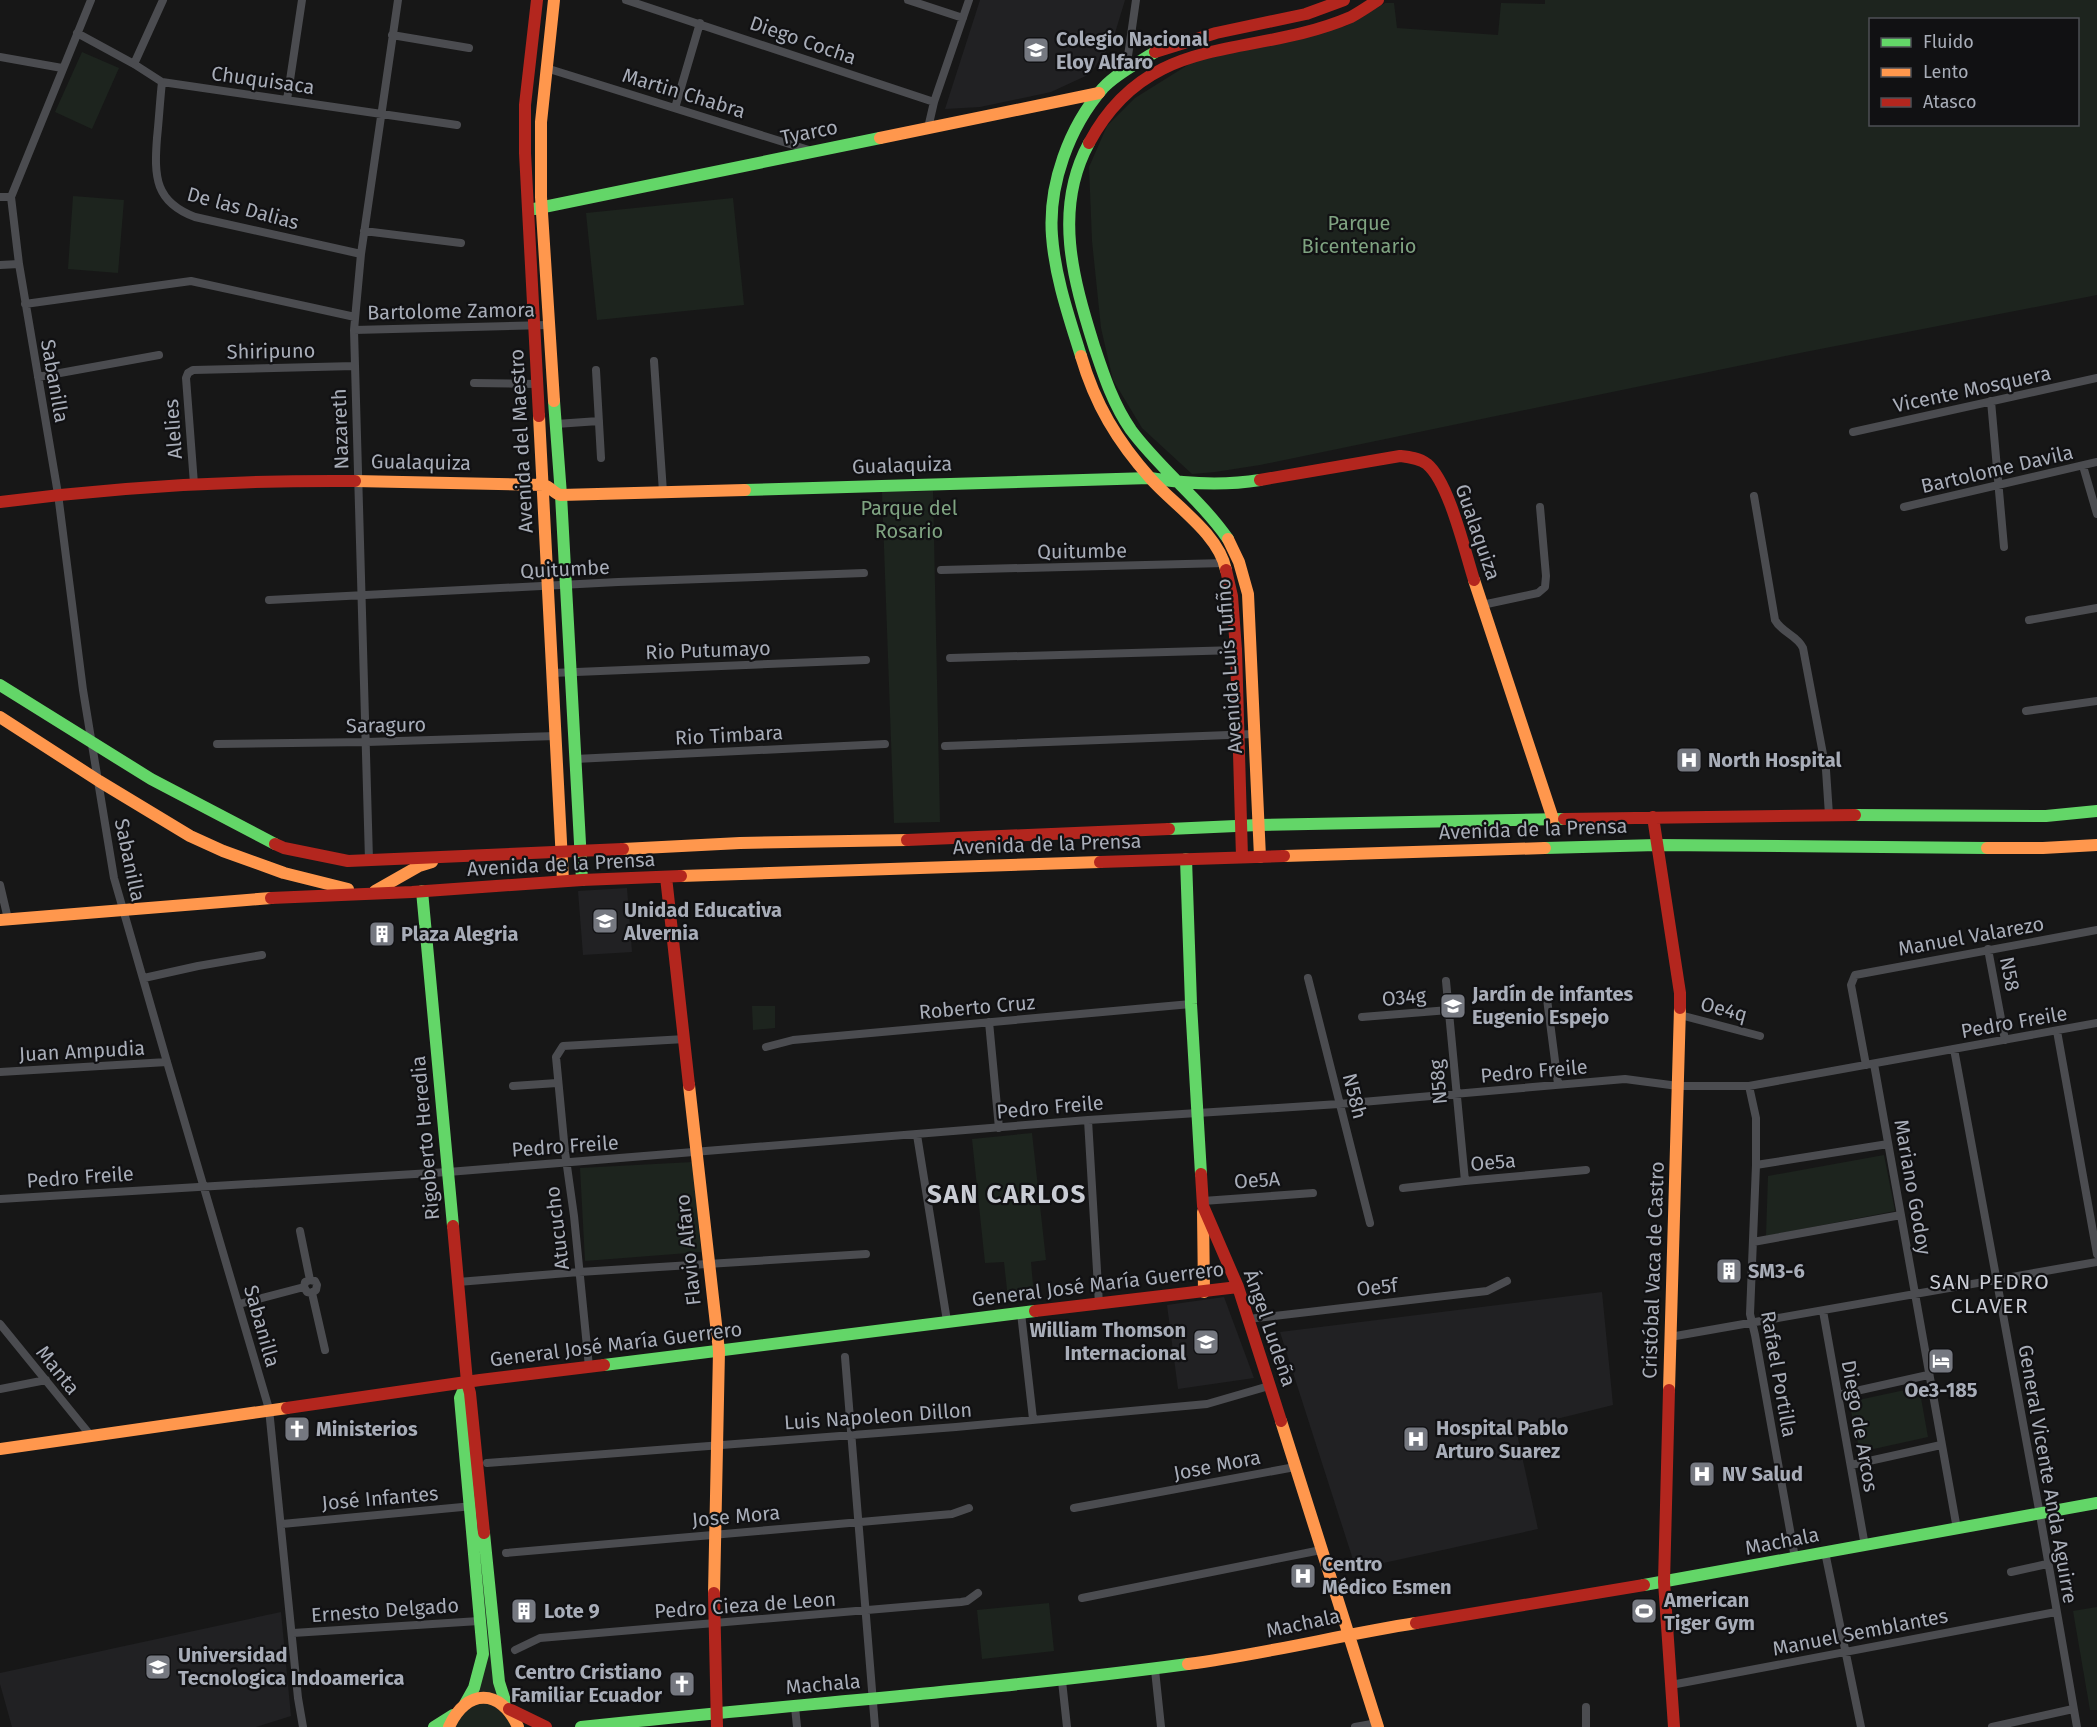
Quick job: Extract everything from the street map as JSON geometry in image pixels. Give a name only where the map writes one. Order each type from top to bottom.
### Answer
[{"type":"main road","points":[[537,0],[554,2]]},
{"type":"main road","name":"Avenida del Maestro","points":[[537,0],[525,105],[525,153],[563,881]]},
{"type":"main road","name":"Avenida Luis Tufiño","points":[[1242,857],[1236,650],[1232,596],[1225,563],[1212,540],[1150,478],[1109,424],[1088,379],[1061,288],[1052,235],[1054,194],[1063,157],[1083,114],[1099,93],[1126,70],[1157,51],[1228,31],[1306,14],[1344,0]]},
{"type":"main road","name":"Avenida Luis Tufiño","points":[[1260,857],[1248,594],[1242,570],[1230,541],[1180,483],[1147,450],[1122,416],[1103,373],[1070,259],[1069,194],[1078,161],[1103,118],[1127,91],[1153,72],[1231,46],[1310,30],[1349,18],[1378,0]]},
{"type":"main road","name":"Avenida del Maestro","points":[[554,2],[541,122],[542,207],[561,495],[582,880]]},
{"type":"main road","points":[[1228,31],[1231,46]]},
{"type":"main road","name":"Tyarco","points":[[527,211],[1099,93]]},
{"type":"main road","points":[[525,153],[541,152]]},
{"type":"main road","points":[[1109,424],[1122,416]]},
{"type":"main road","name":"Gualaquiza","points":[[561,495],[1150,478],[1180,483],[1235,484],[1392,457],[1419,459],[1431,468],[1444,488],[1553,819]]},
{"type":"main road","name":"Gualaquiza","points":[[0,502],[58,494],[194,484],[358,480],[544,484]]},
{"type":"main road","points":[[544,484],[556,494],[561,495]]},
{"type":"main road","name":"Avenida de la Prensa","points":[[0,685],[212,814],[284,848],[348,861],[740,843],[938,839],[1240,825],[1829,815],[2046,816],[2097,811]]},
{"type":"main road","points":[[0,717],[190,836],[223,851],[284,873],[370,893]]},
{"type":"main road","name":"Cristóbal Vaca de Castro","points":[[1653,817],[1680,993],[1664,1582],[1674,1727]]},
{"type":"main road","name":"Avenida de la Prensa","points":[[4,920],[286,897],[370,893],[395,887],[422,891],[582,880],[898,868],[1657,845],[2043,848],[2097,845]]},
{"type":"main road","points":[[395,887],[419,866],[443,858]]},
{"type":"main road","name":"Ángel Ludeña","points":[[1186,860],[1196,1112],[1203,1203],[1238,1287],[1378,1725]]},
{"type":"main road","points":[[284,873],[290,887],[286,897]]},
{"type":"main road","name":"Flavio Alfaro","points":[[666,877],[719,1351],[713,1624],[717,1727]]},
{"type":"main road","name":"Rigoberto Heredia","points":[[422,891],[467,1382],[470,1393],[482,1662],[474,1688],[465,1704],[454,1714],[449,1727]]},
{"type":"main road","points":[[1203,1203],[1204,1292]]},
{"type":"main road","name":"General José María Guerrero","points":[[0,1449],[269,1409],[589,1366],[1238,1287]]},
{"type":"main road","name":"Machala","points":[[581,1727],[1155,1670],[1222,1660],[1348,1634],[1664,1582],[2097,1503]]},
{"type":"main road","name":"Rigoberto Heredia","points":[[475,1506],[499,1682],[518,1727]]},
{"type":"main road","points":[[465,1704],[482,1698],[492,1699],[546,1727]]},
{"type":"main road","points":[[434,1727],[454,1714]]},
{"type":"street","name":"Sabanilla","points":[[91,0],[11,197],[19,264],[58,494],[91,742],[114,878],[269,1409],[298,1698],[303,1727]]},
{"type":"street","points":[[134,64],[163,0]]},
{"type":"street","points":[[286,100],[302,0]]},
{"type":"street","name":"Nazareth","points":[[369,860],[354,330],[364,231],[398,0]]},
{"type":"street","name":"Diego Cocha","points":[[627,0],[934,102]]},
{"type":"street","points":[[908,0],[963,18]]},
{"type":"street","points":[[928,128],[934,102],[969,0]]},
{"type":"street","points":[[1126,70],[1136,0]]},
{"type":"street","points":[[675,108],[700,23]]},
{"type":"street","name":"Chuquisaca","points":[[77,33],[162,82],[457,124]]},
{"type":"street","points":[[393,35],[470,48]]},
{"type":"street","points":[[0,57],[62,68]]},
{"type":"street","name":"Martin Chabra","points":[[546,68],[812,151]]},
{"type":"street","name":"De las Dalias","points":[[162,82],[156,173],[162,192],[172,205],[195,217],[361,254]]},
{"type":"street","points":[[0,197],[11,197]]},
{"type":"street","points":[[364,231],[461,243]]},
{"type":"street","points":[[0,265],[19,264]]},
{"type":"street","name":"Bartolome Zamora","points":[[25,304],[191,281],[355,317]]},
{"type":"street","name":"Bartolome Zamora","points":[[354,330],[548,325]]},
{"type":"street","points":[[38,377],[159,355]]},
{"type":"street","points":[[654,361],[663,492]]},
{"type":"street","name":"Shiripuno","points":[[188,373],[193,370],[355,366]]},
{"type":"street","points":[[596,370],[601,458]]},
{"type":"street","name":"Alelies","points":[[188,373],[186,378],[194,484]]},
{"type":"street","name":"Vicente Mosquera","points":[[1853,432],[2097,378]]},
{"type":"street","points":[[474,383],[537,384]]},
{"type":"street","points":[[1991,401],[2004,547]]},
{"type":"street","points":[[555,424],[599,421]]},
{"type":"street","name":"Bartolome Davila","points":[[1904,507],[2097,462]]},
{"type":"street","points":[[2083,466],[2097,514]]},
{"type":"street","points":[[1754,496],[1776,620],[1783,630],[1798,640],[1803,648],[1826,770],[1829,815]]},
{"type":"street","points":[[1482,605],[1538,593],[1545,587],[1540,507]]},
{"type":"street","name":"Quitumbe","points":[[941,570],[1225,563]]},
{"type":"street","name":"Quitumbe","points":[[269,600],[864,573]]},
{"type":"street","points":[[2029,620],[2097,608]]},
{"type":"street","points":[[950,658],[1250,649]]},
{"type":"street","name":"Rio Putumayo","points":[[552,673],[866,660]]},
{"type":"street","points":[[2026,711],[2097,700]]},
{"type":"street","points":[[945,746],[1254,734]]},
{"type":"street","name":"Saraguro","points":[[217,744],[556,736]]},
{"type":"street","name":"Rio Timbara","points":[[575,759],[885,744]]},
{"type":"street","points":[[0,885],[4,920]]},
{"type":"street","name":"Manuel Valarezo","points":[[1852,978],[1855,975],[2097,930]]},
{"type":"street","name":"N58","points":[[1988,949],[2005,1040]]},
{"type":"street","points":[[144,978],[262,955]]},
{"type":"street","name":"N58h","points":[[1308,978],[1370,1223]]},
{"type":"street","name":"Mariano Godoy","points":[[1852,978],[1851,985],[1888,1144],[1957,1529]]},
{"type":"street","name":"N58g","points":[[1446,981],[1465,1181]]},
{"type":"street","points":[[1547,999],[1558,1084]]},
{"type":"street","name":"Roberto Cruz","points":[[766,1047],[793,1040],[1191,1004]]},
{"type":"street","name":"O34g","points":[[1362,1017],[1449,1010]]},
{"type":"street","name":"Oe4q","points":[[1680,1015],[1760,1036]]},
{"type":"street","points":[[989,1022],[999,1128]]},
{"type":"street","name":"Pedro Freile","points":[[0,1199],[448,1172],[1088,1120],[1339,1104],[1558,1084],[1625,1080],[1678,1086],[1749,1086],[2097,1023]]},
{"type":"street","points":[[2057,1031],[2097,1254]]},
{"type":"street","name":"Atucucho","points":[[589,1366],[556,1057],[563,1046],[685,1039]]},
{"type":"street","name":"General Vicente Anda Aguirre","points":[[1954,1049],[2077,1727]]},
{"type":"street","name":"Juan Ampudia","points":[[0,1072],[167,1062]]},
{"type":"street","points":[[513,1086],[558,1083]]},
{"type":"street","name":"Rafael Portilla","points":[[1749,1086],[1756,1118],[1750,1314],[1795,1558]]},
{"type":"street","points":[[1088,1120],[1099,1304]]},
{"type":"street","points":[[917,1134],[946,1321]]},
{"type":"street","points":[[1756,1165],[1888,1144]]},
{"type":"street","name":"Oe5a","points":[[1403,1188],[1586,1170]]},
{"type":"street","name":"Oe5A","points":[[1203,1203],[1313,1193]]},
{"type":"street","points":[[1753,1242],[1901,1215]]},
{"type":"street","points":[[300,1231],[309,1287],[324,1350]]},
{"type":"street","points":[[458,1282],[866,1254]]},
{"type":"street","points":[[1670,1337],[2097,1262]]},
{"type":"street","name":"Oe5f","points":[[1248,1319],[1487,1291],[1507,1281]]},
{"type":"street","points":[[238,1304],[309,1287]]},
{"type":"street","name":"Diego de Arcos","points":[[1823,1311],[1865,1546]]},
{"type":"street","points":[[1021,1313],[1033,1419]]},
{"type":"street","name":"Manta","points":[[0,1324],[91,1436]]},
{"type":"street","points":[[845,1357],[875,1727]]},
{"type":"street","points":[[1838,1395],[1928,1376]]},
{"type":"street","points":[[0,1389],[46,1380]]},
{"type":"street","name":"Luis Napoleon Dillon","points":[[486,1463],[1207,1404],[1269,1386]]},
{"type":"street","points":[[1851,1465],[1941,1445]]},
{"type":"street","name":"Jose Mora","points":[[1074,1508],[1295,1467]]},
{"type":"street","name":"José Infantes","points":[[282,1524],[475,1506]]},
{"type":"street","name":"Jose Mora","points":[[506,1553],[952,1514],[969,1508]]},
{"type":"street","points":[[1082,1598],[1321,1550]]},
{"type":"street","points":[[1825,1552],[1861,1727]]},
{"type":"street","points":[[2011,1572],[2047,1564]]},
{"type":"street","name":"Pedro Cieza de Leon","points":[[515,1650],[540,1638],[866,1612],[967,1601],[978,1593]]},
{"type":"street","name":"Manuel Semblantes","points":[[1671,1685],[2056,1612]]},
{"type":"street","name":"Ernesto Delgado","points":[[293,1633],[479,1621]]},
{"type":"street","points":[[1155,1670],[1161,1727]]},
{"type":"street","points":[[1062,1681],[1067,1727]]},
{"type":"street","points":[[795,1707],[797,1727]]},
{"type":"street","points":[[1586,1707],[1586,1727]]},
{"type":"street","points":[[1992,1727],[2073,1709]]},
{"type":"street","points":[[1355,1727],[1378,1725]]},
{"type":"shaded area","name":"Colegio Nacional Eloy Alfaro","points":[[980,0],[1125,0],[1112,43],[1090,74],[1051,92],[980,107],[945,109]]},
{"type":"shaded area","name":"Unidad Educativa Alvernia","points":[[627,888],[632,952],[583,955],[578,891]]},
{"type":"shaded area","name":"Hospital Pablo Arturo Suarez","points":[[1602,1292],[1613,1405],[1516,1429],[1538,1529],[1356,1569],[1280,1332]]},
{"type":"shaded area","name":"William Thomson Internacional","points":[[1224,1297],[1254,1378],[1178,1389],[1167,1305]]},
{"type":"shaded area","name":"Universidad Tecnologica Indoamerica","points":[[281,1612],[291,1716],[256,1727],[12,1727],[0,1684],[0,1673]]},
{"type":"green space","name":"Parque Bicentenario","points":[[1545,0],[2097,0],[2097,295],[1805,352],[1260,465],[1192,474],[1142,428],[1113,380],[1101,328],[1092,241],[1089,167],[1107,126],[1135,98],[1199,58],[1346,26],[1385,3],[1394,3],[1397,28],[1498,35],[1501,3],[1545,4]]},
{"type":"green space","points":[[82,52],[119,68],[92,129],[55,112]]},
{"type":"green space","points":[[73,196],[124,200],[118,273],[68,269]]},
{"type":"green space","points":[[733,198],[744,305],[597,320],[586,213]]},
{"type":"green space","name":"Parque del Rosario","points":[[933,491],[940,822],[894,823],[882,492]]},
{"type":"green space","points":[[752,1006],[775,1006],[775,1028],[753,1030]]},
{"type":"green space","points":[[1032,1133],[1046,1260],[1031,1262],[1034,1296],[1008,1299],[1004,1262],[985,1263],[972,1139]]},
{"type":"green space","points":[[1884,1155],[1895,1211],[1766,1236],[1768,1176]]},
{"type":"green space","points":[[693,1162],[701,1252],[585,1261],[580,1168]]},
{"type":"green space","points":[[1919,1387],[1928,1437],[1860,1452],[1849,1402]]},
{"type":"green space","points":[[470,1509],[479,1509],[502,1701],[473,1697],[484,1659]]},
{"type":"green space","points":[[1049,1603],[1054,1651],[982,1659],[977,1610]]},
{"type":"green space","points":[[2097,1607],[2097,1710],[2090,1710],[2073,1611]]},
{"type":"green space","points":[[485,1702],[504,1709],[515,1727],[454,1727],[466,1707]]},
{"type":"traffic: fast","points":[[1081,356],[1056,267],[1052,217],[1057,177],[1071,139],[1091,103],[1115,78],[1155,52]]},
{"type":"traffic: fast","points":[[534,209],[880,138]]},
{"type":"traffic: fast","points":[[1089,143],[1078,168],[1072,193],[1069,219],[1070,244],[1079,295],[1101,368],[1114,400],[1131,430],[1228,539]]},
{"type":"traffic: fast","points":[[554,401],[582,880]]},
{"type":"traffic: fast","points":[[745,490],[1150,478],[1205,484],[1260,480]]},
{"type":"traffic: fast","points":[[0,685],[151,779],[275,844]]},
{"type":"traffic: fast","points":[[1855,815],[2046,816],[2097,811]]},
{"type":"traffic: fast","points":[[1169,829],[1564,819]]},
{"type":"traffic: fast","points":[[1545,848],[1657,845],[1987,848]]},
{"type":"traffic: fast","points":[[1186,859],[1191,1004],[1201,1174]]},
{"type":"traffic: fast","points":[[422,891],[453,1226]]},
{"type":"traffic: fast","points":[[604,1365],[1035,1311]]},
{"type":"traffic: fast","points":[[465,1704],[474,1688],[483,1654],[460,1398],[467,1382]]},
{"type":"traffic: fast","points":[[1644,1585],[2097,1503]]},
{"type":"traffic: fast","points":[[484,1533],[499,1682],[506,1704]]},
{"type":"traffic: fast","points":[[581,1727],[1036,1682],[1188,1664]]},
{"type":"traffic: fast","points":[[434,1727],[453,1715]]},
{"type":"traffic: slow","points":[[554,0],[541,122],[541,197],[554,401]]},
{"type":"traffic: slow","points":[[880,138],[1099,93]]},
{"type":"traffic: slow","points":[[1081,356],[1100,406],[1128,451],[1151,479],[1215,544],[1226,570]]},
{"type":"traffic: slow","points":[[539,416],[563,881]]},
{"type":"traffic: slow","points":[[355,481],[544,485],[561,495],[745,490]]},
{"type":"traffic: slow","points":[[1228,539],[1239,562],[1248,594],[1260,857]]},
{"type":"traffic: slow","points":[[1474,580],[1553,819]]},
{"type":"traffic: slow","points":[[0,717],[190,836],[223,851],[284,873],[348,889]]},
{"type":"traffic: slow","points":[[623,849],[740,843],[907,840]]},
{"type":"traffic: slow","points":[[1987,848],[2097,845]]},
{"type":"traffic: slow","points":[[1284,856],[1545,848]]},
{"type":"traffic: slow","points":[[375,891],[419,866],[432,862]]},
{"type":"traffic: slow","points":[[681,876],[1100,862]]},
{"type":"traffic: slow","points":[[0,920],[271,898]]},
{"type":"traffic: slow","points":[[1669,1390],[1680,1008]]},
{"type":"traffic: slow","points":[[689,1085],[719,1351],[714,1593]]},
{"type":"traffic: slow","points":[[1203,1212],[1204,1292]]},
{"type":"traffic: slow","points":[[0,1449],[287,1408]]},
{"type":"traffic: slow","points":[[1281,1421],[1378,1727]]},
{"type":"traffic: slow","points":[[1188,1664],[1416,1623]]},
{"type":"traffic: slow","points":[[449,1727],[456,1714],[465,1705],[484,1698],[502,1705],[511,1714],[518,1727]]},
{"type":"traffic: jam","points":[[537,0],[525,105],[525,153],[539,416]]},
{"type":"traffic: jam","points":[[1155,52],[1216,33],[1306,14],[1344,0]]},
{"type":"traffic: jam","points":[[1089,143],[1114,107],[1142,81],[1172,64],[1205,53],[1314,30],[1351,17],[1378,0]]},
{"type":"traffic: jam","points":[[1260,480],[1400,456],[1421,460],[1435,473],[1449,501],[1474,580]]},
{"type":"traffic: jam","points":[[0,502],[89,492],[177,486],[355,481]]},
{"type":"traffic: jam","points":[[1226,570],[1232,596],[1236,650],[1242,857]]},
{"type":"traffic: jam","points":[[1564,819],[1855,815]]},
{"type":"traffic: jam","points":[[1653,817],[1680,993],[1680,1008]]},
{"type":"traffic: jam","points":[[907,840],[1169,829]]},
{"type":"traffic: jam","points":[[275,844],[284,848],[348,861],[623,849]]},
{"type":"traffic: jam","points":[[1100,862],[1284,856]]},
{"type":"traffic: jam","points":[[271,898],[681,876]]},
{"type":"traffic: jam","points":[[666,877],[689,1085]]},
{"type":"traffic: jam","points":[[1201,1174],[1203,1206],[1238,1287],[1281,1421]]},
{"type":"traffic: jam","points":[[453,1226],[484,1533]]},
{"type":"traffic: jam","points":[[1035,1311],[1238,1287]]},
{"type":"traffic: jam","points":[[287,1408],[480,1380],[604,1365]]},
{"type":"traffic: jam","points":[[1669,1390],[1664,1582],[1674,1727]]},
{"type":"traffic: jam","points":[[1416,1623],[1644,1585]]},
{"type":"traffic: jam","points":[[714,1593],[717,1727]]},
{"type":"traffic: jam","points":[[509,1709],[546,1727]]},
{"type":"place","name":"Colegio Nacional Eloy Alfaro","points":[[1036,50]]},
{"type":"place","name":"North Hospital","points":[[1689,760]]},
{"type":"place","name":"Unidad Educativa Alvernia","points":[[605,921]]},
{"type":"place","name":"Plaza Alegria","points":[[382,934]]},
{"type":"place","name":"Jardín de infantes Eugenio Espejo","points":[[1453,1006]]},
{"type":"place","name":"SM3-6","points":[[1729,1271]]},
{"type":"place","name":"William Thomson Internacional","points":[[1206,1342]]},
{"type":"place","name":"Oe3-185","points":[[1941,1361]]},
{"type":"place","name":"Ministerios","points":[[297,1429]]},
{"type":"place","name":"Hospital Pablo Arturo Suarez","points":[[1416,1439]]},
{"type":"place","name":"NV Salud","points":[[1702,1474]]},
{"type":"place","name":"Centro Médico Esmen","points":[[1303,1576]]},
{"type":"place","name":"Lote 9","points":[[524,1611]]},
{"type":"place","name":"American Tiger Gym","points":[[1644,1611]]},
{"type":"place","name":"Universidad Tecnologica Indoamerica","points":[[158,1667]]},
{"type":"place","name":"Centro Cristiano Familiar Ecuador","points":[[682,1684]]},
{"type":"district","name":"SAN CARLOS","points":[[1007,1194]]},
{"type":"district","name":"SAN PEDRO CLAVER","points":[[1990,1294]]}]
